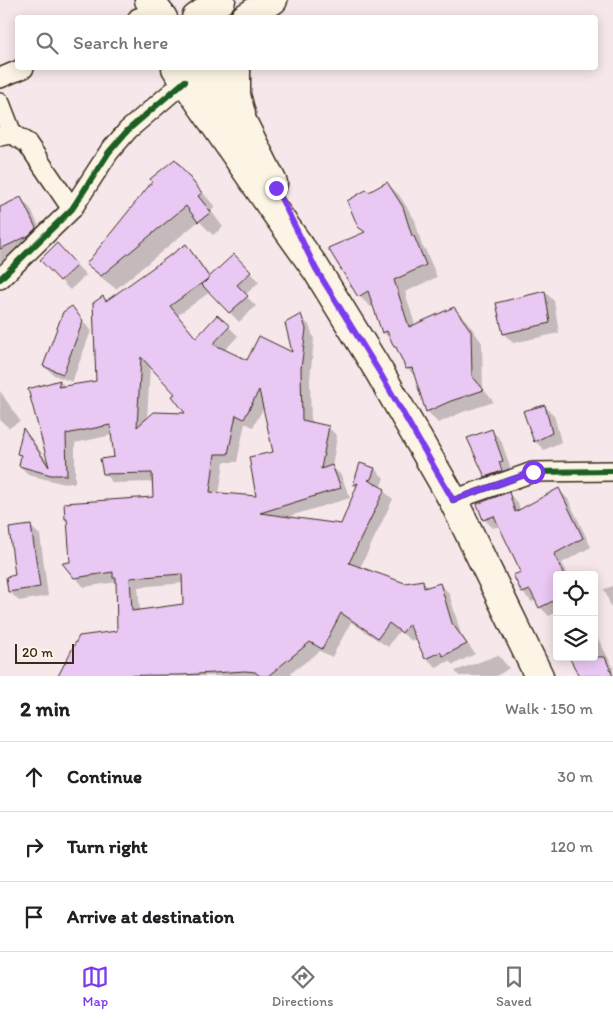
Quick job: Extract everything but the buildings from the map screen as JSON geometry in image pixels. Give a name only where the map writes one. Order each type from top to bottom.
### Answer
[{"type":"main road","points":[[200,15],[221,0]]},
{"type":"main road","points":[[185,70],[243,123]]},
{"type":"main road","points":[[185,70],[271,206],[316,269],[380,373],[453,500],[539,676]]},
{"type":"main road","points":[[236,70],[236,95],[243,123],[316,269]]},
{"type":"street","points":[[0,78],[19,70]]},
{"type":"street","points":[[0,280],[72,209],[109,152],[185,70]]},
{"type":"street","points":[[0,103],[6,135],[27,144],[72,209]]},
{"type":"street","points":[[453,500],[533,472],[613,471]]},
{"type":"cycle path","points":[[0,279],[72,209],[109,152],[128,130],[185,81]]},
{"type":"cycle path","points":[[453,500],[533,472],[613,471]]},
{"type":"route","points":[[276,188],[316,269],[380,373],[453,500],[533,472]]}]
